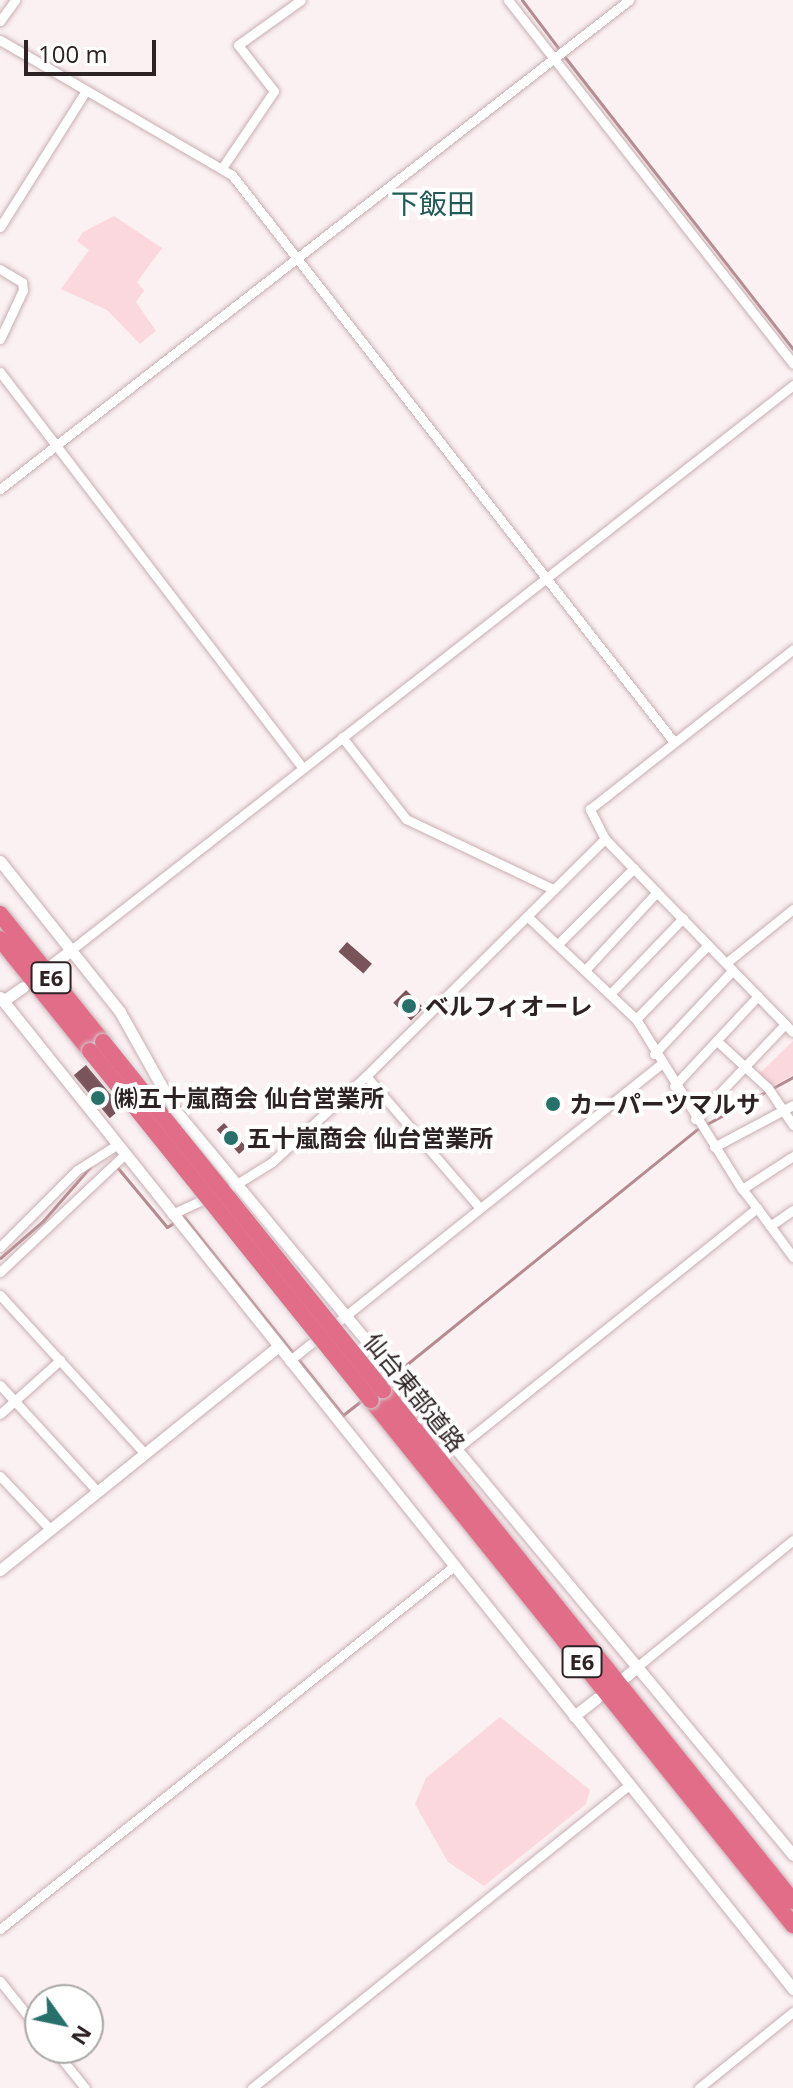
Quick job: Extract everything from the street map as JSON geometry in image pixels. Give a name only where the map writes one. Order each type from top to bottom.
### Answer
[{"type":"highway","name":"仙台東部道路","points":[[0,914],[97,1047],[377,1395],[793,1901]]},
{"type":"highway","name":"仙台東部道路","points":[[0,939],[97,1047]]},
{"type":"highway","name":"仙台東部道路","points":[[377,1395],[793,1925]]},
{"type":"street","points":[[0,21],[15,0]]},
{"type":"street","points":[[222,168],[274,91],[238,45],[301,0]]},
{"type":"street","points":[[508,0],[793,364]]},
{"type":"street","points":[[0,489],[629,0]]},
{"type":"street","points":[[0,40],[85,92],[222,168],[674,742]]},
{"type":"street","points":[[0,227],[85,92]]},
{"type":"street","points":[[0,269],[22,282],[23,290],[0,339]]},
{"type":"street","points":[[0,372],[302,767]]},
{"type":"street","points":[[54,963],[793,385]]},
{"type":"street","points":[[793,649],[590,809],[605,839],[793,1032]]},
{"type":"street","points":[[342,737],[406,819],[553,889]]},
{"type":"street","points":[[172,1214],[235,1185],[272,1162],[366,1076],[605,839]]},
{"type":"street","points":[[0,861],[120,1012],[148,1072],[235,1185],[342,1318],[460,1446],[793,1855]]},
{"type":"street","points":[[559,943],[634,868]]},
{"type":"street","points":[[587,968],[657,892]]},
{"type":"street","points":[[654,1054],[730,967],[793,909]]},
{"type":"street","points":[[528,917],[613,991],[636,1019],[654,1054],[700,1126],[793,1257]]},
{"type":"street","points":[[613,991],[683,918]]},
{"type":"street","points":[[636,1019],[708,945]]},
{"type":"street","points":[[23,987],[1,1000],[119,1153],[172,1214],[277,1347],[294,1357],[454,1566],[793,1989]]},
{"type":"street","points":[[674,1086],[758,996]]},
{"type":"street","points":[[700,1126],[744,1066],[785,1024]]},
{"type":"street","points":[[717,1041],[788,1108],[793,1125]]},
{"type":"street","points":[[294,1357],[661,1064]]},
{"type":"street","points":[[366,1076],[480,1208]]},
{"type":"street","points":[[714,1147],[788,1108]]},
{"type":"street","points":[[0,1272],[119,1153]]},
{"type":"street","points":[[0,1247],[30,1224],[77,1170],[119,1153]]},
{"type":"street","points":[[742,1189],[793,1156]]},
{"type":"street","points":[[460,1446],[757,1208]]},
{"type":"street","points":[[770,1226],[793,1210]]},
{"type":"street","points":[[0,1295],[145,1454]]},
{"type":"street","points":[[0,1570],[277,1347]]},
{"type":"street","points":[[0,1414],[60,1360]]},
{"type":"street","points":[[0,1385],[97,1491]]},
{"type":"street","points":[[0,1476],[50,1529]]},
{"type":"street","points":[[625,1677],[793,1540]]},
{"type":"street","points":[[0,1929],[454,1566]]},
{"type":"street","points":[[574,1716],[596,1699]]},
{"type":"street","points":[[252,2088],[629,1785]]},
{"type":"street","points":[[0,1981],[24,2011]]},
{"type":"street","points":[[699,2088],[793,2012]]},
{"type":"street","points":[[66,2064],[85,2088]]},
{"type":"shaded area","points":[[114,216],[162,248],[137,282],[144,291],[136,302],[156,331],[140,344],[107,310],[61,289],[89,250],[77,241],[83,232]]},
{"type":"shaded area","points":[[793,1041],[793,1075],[773,1086],[759,1074]]},
{"type":"shaded area","points":[[500,1717],[590,1790],[586,1804],[484,1886],[448,1862],[415,1804],[426,1778]]},
{"type":"building","name":"ベルフィオーレ","points":[[347,942],[372,964],[363,973],[338,952]]},
{"type":"building","name":"ベルフィオーレ","points":[[406,990],[424,1008],[411,1020],[393,1003]]},
{"type":"building","name":"㈱五十嵐商会 仙台営業所","points":[[86,1065],[122,1108],[110,1118],[74,1075]]},
{"type":"building","name":"五十嵐商会 仙台営業所","points":[[224,1123],[247,1147],[239,1154],[217,1130]]},
{"type":"waterway","points":[[522,0],[559,49]]},
{"type":"waterway","points":[[564,56],[793,349]]},
{"type":"waterway","points":[[396,1373],[696,1130],[793,1077]]},
{"type":"waterway","points":[[0,1258],[43,1221],[90,1167]]},
{"type":"waterway","points":[[117,1167],[167,1227],[172,1224]]},
{"type":"waterway","points":[[184,1217],[293,1353]]},
{"type":"waterway","points":[[298,1359],[343,1415],[362,1400]]},
{"type":"place","name":"ベルフィオーレ","points":[[409,1006]]},
{"type":"place","name":"㈱五十嵐商会 仙台営業所","points":[[98,1098]]},
{"type":"place","name":"カーパーツマルサ","points":[[553,1104]]},
{"type":"place","name":"五十嵐商会 仙台営業所","points":[[231,1138]]},
{"type":"district","name":"下飯田","points":[[433,203]]}]
